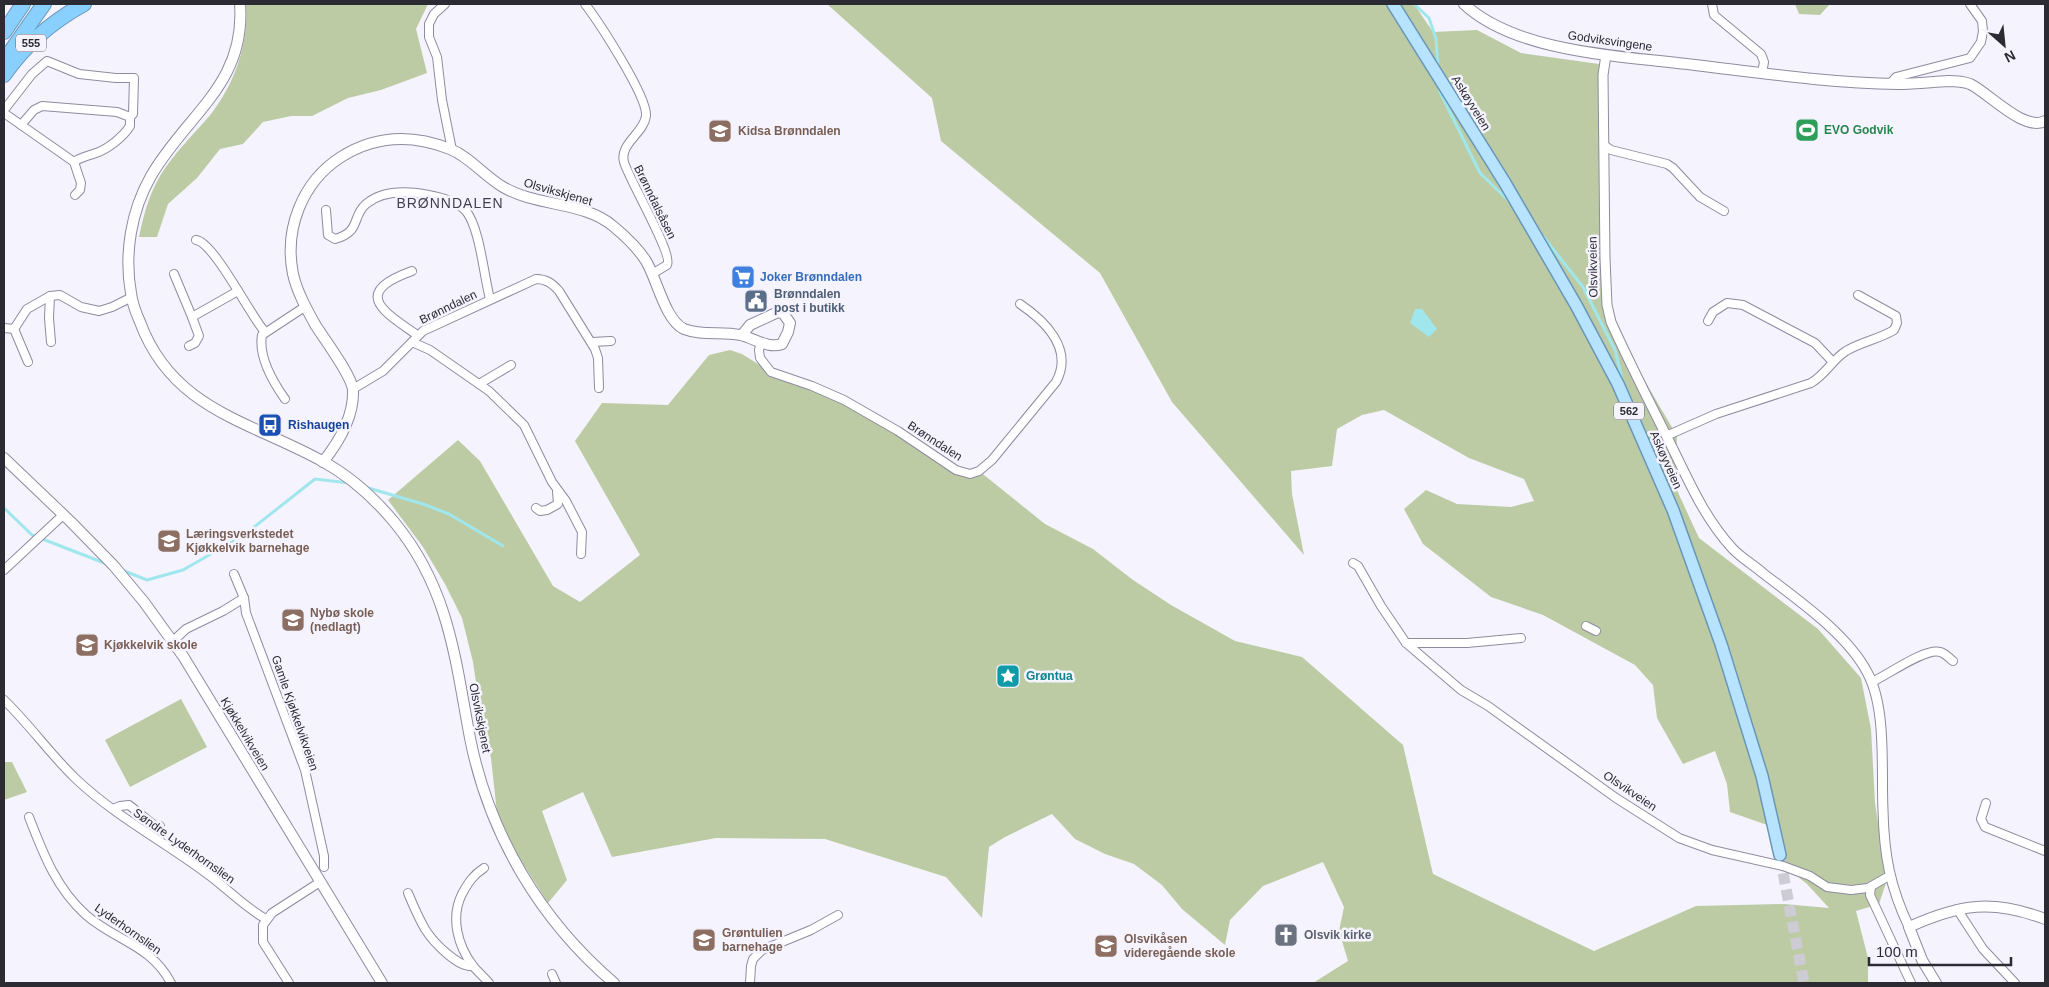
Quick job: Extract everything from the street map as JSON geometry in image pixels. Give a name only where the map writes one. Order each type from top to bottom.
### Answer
[{"type":"highway","name":"555","points":[[4,32],[23,4]]},
{"type":"highway","name":"555","points":[[4,62],[44,4]]},
{"type":"highway","name":"555","points":[[4,75],[34,41],[64,16],[84,4]]},
{"type":"main road","name":"Olsvikskjenet","points":[[240,4],[242,24],[232,62],[223,81],[162,159],[150,177],[136,210],[129,248],[128,266],[132,297],[147,341],[170,374],[196,398],[231,418],[323,462],[364,491],[394,522],[418,553],[448,624],[480,778],[501,836],[543,909],[588,961],[614,983]]},
{"type":"main road","name":"Askøyveien","points":[[1393,4],[1505,184],[1576,306],[1618,384],[1673,510],[1721,644],[1762,776],[1780,855]]},
{"type":"main road","name":"Godviksvingene","points":[[1464,4],[1509,32],[1559,47],[1606,55],[1762,73],[1890,84],[1962,82],[1977,88],[2025,120],[2039,123],[2045,121]]},
{"type":"main road","name":"Olsvikskjenet","points":[[353,389],[306,306],[294,276],[292,230],[298,208],[309,188],[332,163],[356,148],[396,138],[432,142],[452,150],[503,187],[528,198],[578,210],[607,222],[634,245],[646,261],[666,306],[679,325],[696,332],[742,335],[773,346],[782,344],[790,323],[782,313],[770,315],[750,325],[742,335]]},
{"type":"main road","points":[[323,462],[346,425],[351,411],[353,389]]},
{"type":"main road","name":"Kjøkkelvikveien","points":[[4,458],[114,566],[144,602],[172,642],[382,983]]},
{"type":"main road","points":[[1936,983],[1922,960],[1909,927],[1957,909],[1973,906],[1997,906],[2020,910],[2045,919]]},
{"type":"street","points":[[445,4],[434,14],[429,24],[429,37],[437,57],[442,100],[452,150]]},
{"type":"street","name":"Brønndalsåsen","points":[[585,4],[619,55],[643,101],[646,111],[642,127],[626,147],[624,161],[637,192],[662,240],[669,260],[667,266],[652,274]]},
{"type":"street","points":[[1712,4],[1714,15],[1761,54],[1764,62],[1762,73]]},
{"type":"street","points":[[1890,84],[1896,77],[1970,58],[1981,42],[1983,31],[1982,21],[1970,4]]},
{"type":"street","name":"Olsvikveien","points":[[1606,55],[1603,75],[1606,305],[1611,322],[1692,491],[1713,527],[1734,550],[1796,598],[1842,639],[1867,671],[1872,682],[1881,730],[1882,810],[1889,876],[1909,927]]},
{"type":"street","points":[[74,162],[98,152],[117,140],[130,126],[130,118],[134,114],[134,78],[79,74],[47,61],[32,74],[4,112],[74,162],[81,183],[80,190],[75,196]]},
{"type":"street","points":[[21,125],[34,110],[48,106],[117,112],[130,118]]},
{"type":"street","points":[[1604,145],[1611,150],[1667,164],[1700,197],[1724,211]]},
{"type":"street","name":"Brønndalen","points":[[326,210],[328,235],[335,239],[346,236],[353,229],[366,204],[389,193],[410,192],[430,195],[465,209],[475,231],[490,299]]},
{"type":"street","points":[[196,240],[200,240],[208,247],[265,332]]},
{"type":"street","name":"Brønndalen","points":[[412,271],[398,276],[382,287],[378,292],[377,300],[380,307],[415,339],[479,384],[510,409],[524,425],[557,492],[566,501],[582,532],[581,554]]},
{"type":"street","points":[[174,274],[199,336],[195,343],[189,346]]},
{"type":"street","name":"Brønndalen","points":[[353,389],[383,371],[415,339],[490,299],[536,280],[546,280],[553,284],[592,342],[598,358],[599,388]]},
{"type":"street","points":[[192,317],[238,291]]},
{"type":"street","points":[[1666,436],[1716,414],[1811,382],[1827,371],[1832,361],[1856,346],[1894,330],[1897,323],[1896,316],[1858,295]]},
{"type":"street","points":[[28,362],[15,336],[14,329],[27,309],[50,296],[60,296],[81,306],[99,311],[132,297]]},
{"type":"street","points":[[50,296],[51,342]]},
{"type":"street","points":[[1708,321],[1713,312],[1727,303],[1743,305],[1815,343],[1832,361]]},
{"type":"street","name":"Brønndalen","points":[[761,342],[760,358],[771,372],[812,386],[844,400],[898,431],[956,470],[970,474],[979,471],[992,460],[1056,382],[1061,373],[1058,346],[1051,330],[1020,304]]},
{"type":"street","points":[[285,399],[270,373],[263,352],[262,335],[306,306]]},
{"type":"street","points":[[4,328],[14,329]]},
{"type":"street","points":[[592,342],[611,341]]},
{"type":"street","points":[[479,384],[510,365]]},
{"type":"street","points":[[536,508],[540,511],[552,508],[558,504],[557,492]]},
{"type":"street","points":[[4,570],[64,515]]},
{"type":"street","name":"Olsvikveien","points":[[1354,563],[1358,566],[1381,606],[1406,643],[1461,690],[1488,706],[1616,798],[1679,838],[1705,848],[1783,866],[1810,876],[1827,887],[1851,890],[1871,887],[1889,876]]},
{"type":"street","name":"Gamle Kjøkkelvikveien","points":[[234,574],[244,598],[246,613],[305,770],[324,856],[324,867]]},
{"type":"street","points":[[172,642],[186,629],[223,611],[244,598]]},
{"type":"street","points":[[1586,626],[1596,631]]},
{"type":"street","points":[[1406,643],[1467,643],[1521,638]]},
{"type":"street","points":[[1872,682],[1913,660],[1936,651],[1942,652],[1953,661]]},
{"type":"street","name":"Søndre Lyderhornslien","points":[[4,700],[28,723],[74,777],[94,796],[206,873],[253,912],[266,920]]},
{"type":"street","points":[[1986,803],[1982,819],[1985,827],[2045,851]]},
{"type":"street","name":"Søndre Lyderhornslien","points":[[113,809],[129,805],[154,826],[160,826]]},
{"type":"street","name":"Lyderhornslien","points":[[29,817],[49,868],[75,904],[95,922],[154,959],[164,970],[171,983]]},
{"type":"street","points":[[484,868],[476,872],[459,900],[456,914],[456,929],[473,966],[489,983]]},
{"type":"street","points":[[289,983],[263,942],[263,925],[266,920],[291,900],[320,882]]},
{"type":"street","points":[[1871,887],[1870,895],[1911,983]]},
{"type":"street","points":[[408,892],[416,912],[430,936],[458,963],[473,966]]},
{"type":"street","points":[[1957,909],[1983,949],[2015,983]]},
{"type":"street","points":[[750,983],[753,959],[762,950],[811,930],[838,915]]},
{"type":"street","points":[[552,974],[556,983]]},
{"type":"green space","points":[[246,4],[428,4],[416,29],[427,73],[381,90],[348,98],[312,116],[291,116],[263,122],[243,144],[220,149],[197,178],[168,204],[157,237],[139,237],[152,191],[160,176],[220,102],[233,76],[243,48]]},
{"type":"green space","points":[[827,4],[1414,4],[1433,32],[1477,30],[1521,53],[1599,64],[1607,266],[1604,311],[1677,436],[1675,486],[1699,538],[1818,629],[1861,678],[1871,729],[1875,803],[1887,880],[1879,904],[1856,911],[1868,958],[1868,983],[1313,983],[1348,961],[1339,931],[1344,907],[1323,862],[1263,886],[1230,920],[1225,945],[1182,909],[1162,885],[1134,864],[1105,854],[1075,839],[1052,814],[989,847],[982,918],[946,877],[825,839],[716,838],[612,857],[583,792],[542,811],[567,880],[548,903],[508,840],[497,813],[491,758],[483,730],[473,662],[462,618],[423,547],[388,500],[458,440],[480,461],[553,586],[580,602],[640,555],[575,441],[602,403],[668,405],[709,355],[730,350],[742,354],[771,372],[844,400],[956,470],[979,471],[1045,524],[1093,549],[1133,580],[1171,605],[1235,641],[1302,657],[1403,745],[1433,874],[1594,951],[1696,906],[1784,904],[1829,908],[1807,884],[1783,865],[1770,826],[1730,812],[1727,784],[1715,751],[1683,764],[1657,718],[1653,685],[1635,665],[1543,615],[1491,597],[1423,544],[1404,509],[1426,490],[1457,504],[1511,507],[1534,501],[1524,479],[1469,458],[1384,410],[1362,415],[1337,429],[1332,466],[1291,471],[1292,494],[1304,555],[1172,402],[1100,273],[941,141],[932,98]]},
{"type":"green space","points":[[1795,4],[1830,4],[1820,15],[1799,14]]},
{"type":"green space","points":[[181,699],[207,747],[130,787],[105,740]]},
{"type":"green space","points":[[4,762],[12,762],[27,792],[4,800]]},
{"type":"water","points":[[1415,309],[1422,309],[1437,329],[1429,337],[1410,323]]},
{"type":"waterway","points":[[1414,4],[1429,18],[1436,39],[1438,67]]},
{"type":"waterway","points":[[1439,86],[1440,92],[1480,173],[1511,203]]},
{"type":"waterway","points":[[1538,230],[1583,287],[1615,350],[1622,379],[1654,453]]},
{"type":"waterway","points":[[122,570],[147,580],[183,570],[244,535],[315,479],[349,483]]},
{"type":"waterway","points":[[1666,482],[1679,510]]},
{"type":"waterway","points":[[365,487],[423,504],[449,514],[503,546]]},
{"type":"waterway","points":[[4,508],[32,535],[107,564]]},
{"type":"tunnel","points":[[1780,857],[1804,983]]},
{"type":"place","name":"EVO Godvik","points":[[1807,130]]},
{"type":"place","name":"Kidsa Brønndalen","points":[[720,131]]},
{"type":"place","name":"Joker Brønndalen","points":[[743,277]]},
{"type":"place","name":"Brønndalen post i butikk","points":[[756,301]]},
{"type":"place","name":"Rishaugen","points":[[270,425]]},
{"type":"place","name":"Læringsverkstedet Kjøkkelvik barnehage","points":[[169,541]]},
{"type":"place","name":"Nybø skole (nedlagt)","points":[[293,620]]},
{"type":"place","name":"Kjøkkelvik skole","points":[[87,645]]},
{"type":"place","name":"Grøntua","points":[[1008,676]]},
{"type":"place","name":"Olsvik kirke","points":[[1286,935]]},
{"type":"place","name":"Grøntulien barnehage","points":[[704,940]]},
{"type":"place","name":"Olsvikåsen videregående skole","points":[[1106,946]]},
{"type":"district","name":"BRØNNDALEN","points":[[450,203]]}]
